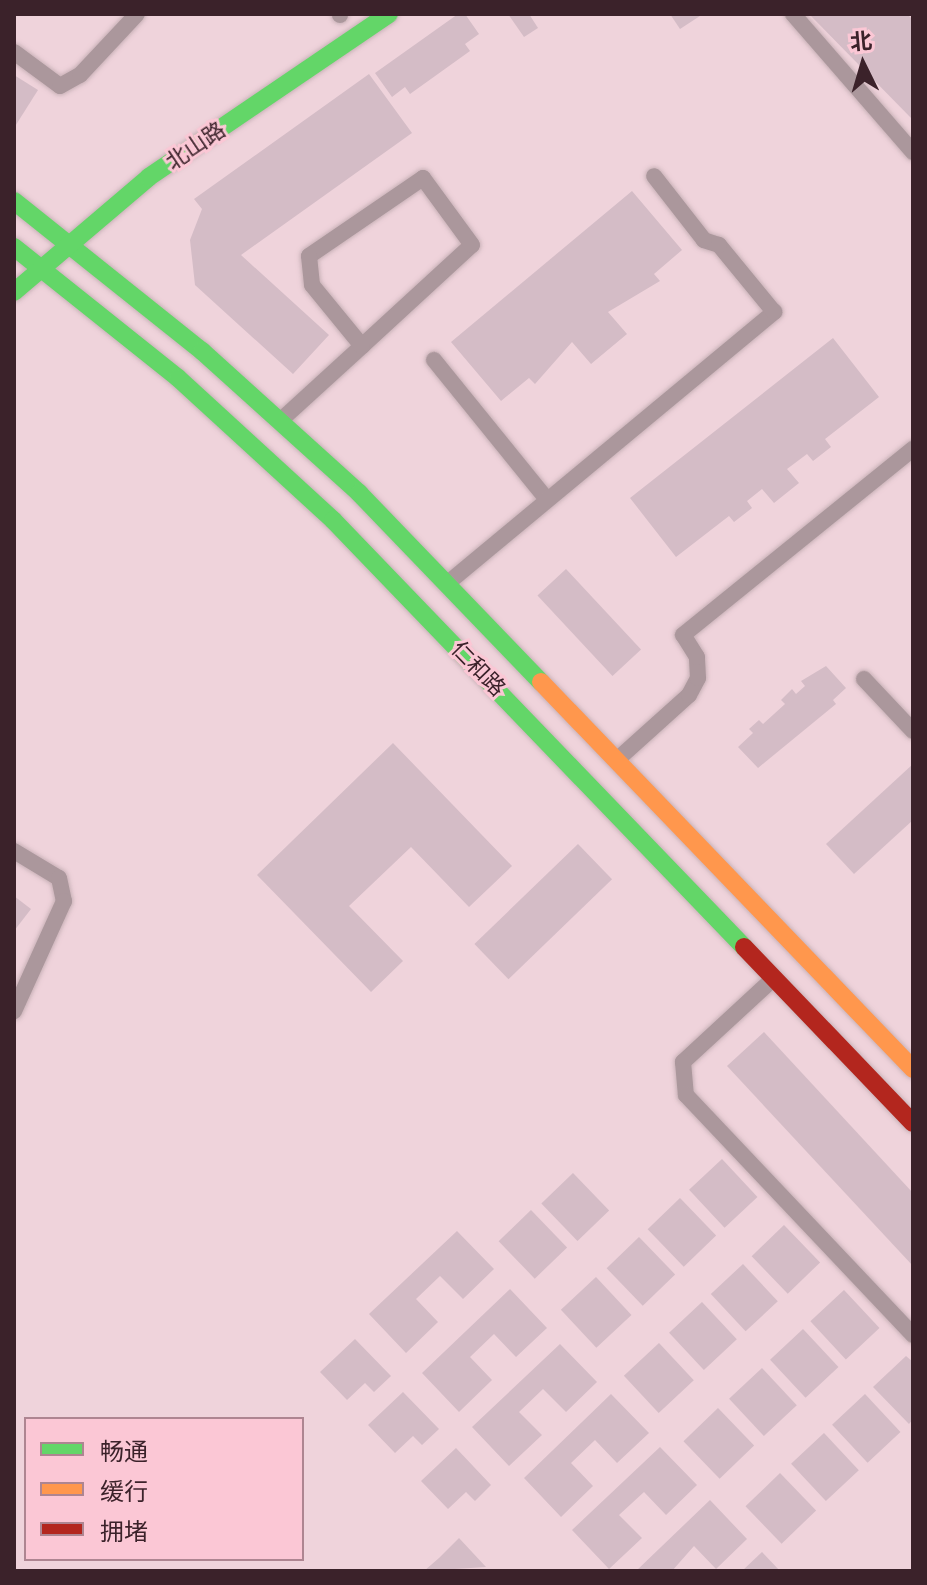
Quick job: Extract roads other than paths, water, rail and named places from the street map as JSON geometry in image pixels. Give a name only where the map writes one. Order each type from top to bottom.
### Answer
[{"type":"main road","name":"北山路","points":[[14,292],[149,177],[389,14]]},
{"type":"main road","name":"仁和路","points":[[14,201],[55,222],[71,243],[280,421],[448,583],[913,1069]]},
{"type":"main road","points":[[16,252],[55,222]]},
{"type":"main road","name":"仁和路","points":[[16,252],[42,268],[178,378],[333,520],[913,1123]]},
{"type":"lane","points":[[14,52],[60,86],[80,75],[137,14]]},
{"type":"lane","points":[[793,14],[913,152]]},
{"type":"lane","points":[[448,583],[545,497],[774,312],[719,245],[704,240],[654,176]]},
{"type":"lane","points":[[280,421],[362,346],[472,245],[423,178],[309,256],[312,285],[362,346]]},
{"type":"lane","points":[[434,360],[545,497]]},
{"type":"lane","points":[[617,759],[689,695],[698,678],[697,657],[683,635],[913,449]]},
{"type":"lane","points":[[864,679],[913,731]]},
{"type":"lane","points":[[14,851],[59,878],[64,901],[14,1011]]},
{"type":"lane","points":[[775,977],[683,1062],[686,1095],[913,1335]]}]
